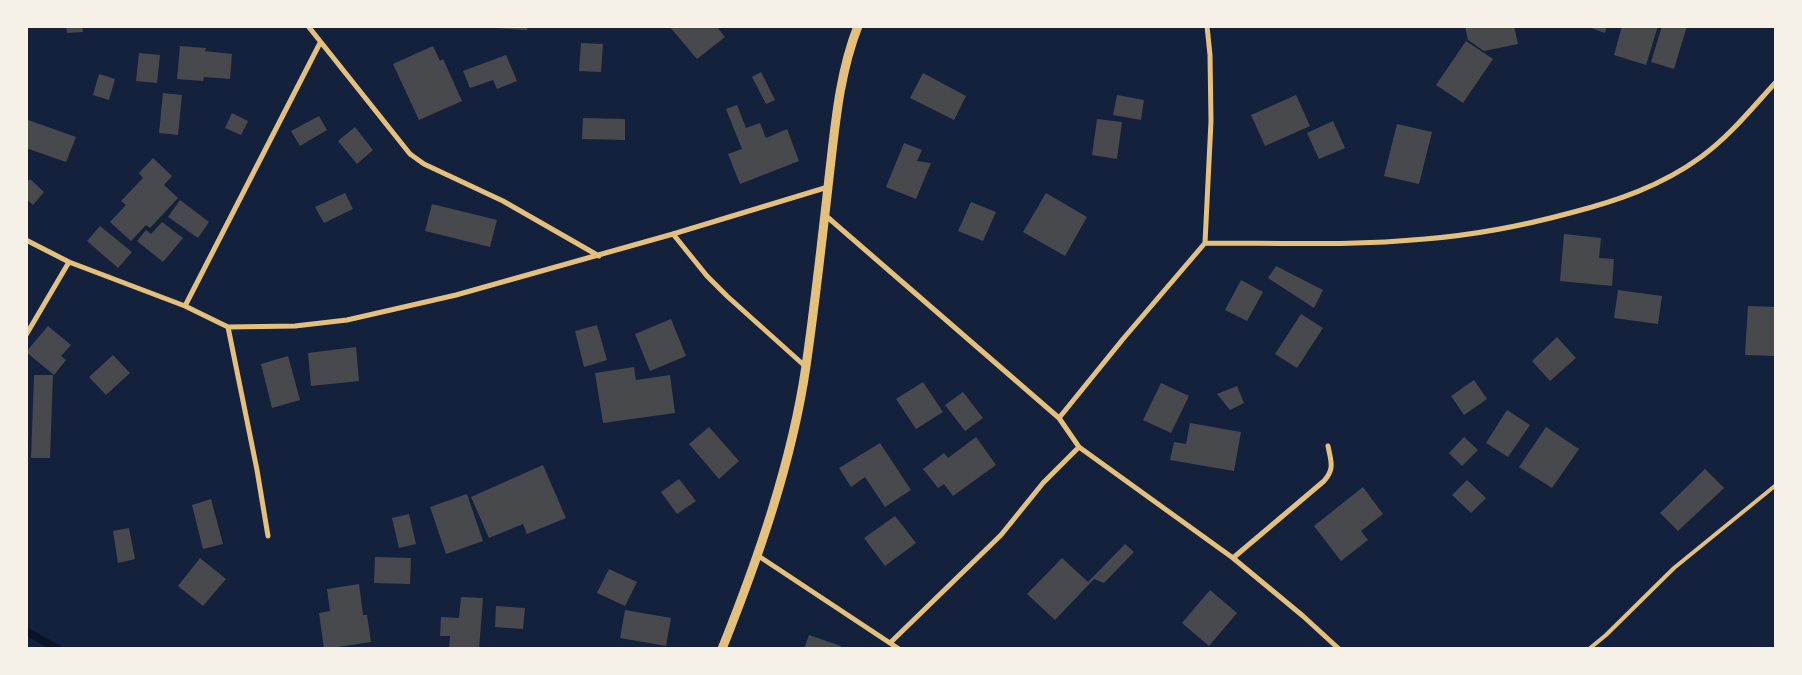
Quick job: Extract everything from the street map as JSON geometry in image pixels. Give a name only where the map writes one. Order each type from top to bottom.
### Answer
[{"type":"street","points":[[308,26],[410,154],[424,164],[503,201],[599,256]]},
{"type":"street","points":[[722,649],[757,556],[797,423],[806,367],[836,114],[850,48],[858,26]]},
{"type":"street","points":[[1059,418],[1122,339],[1205,243],[1211,120],[1210,55],[1207,26]]},
{"type":"street","points":[[185,306],[320,43]]},
{"type":"street","points":[[1205,243],[1376,242],[1426,239],[1524,226],[1614,202],[1662,181],[1702,157],[1734,130],[1776,82]]},
{"type":"street","points":[[26,240],[69,262],[185,306],[228,327],[295,326],[347,320],[456,295],[599,256],[828,186]]},
{"type":"street","points":[[824,214],[1059,418],[1079,447],[1233,558],[1338,649]]},
{"type":"street","points":[[673,234],[726,296],[806,367]]},
{"type":"street","points":[[26,336],[69,262]]},
{"type":"street","points":[[228,327],[257,470],[268,536]]},
{"type":"street","points":[[1233,558],[1324,481],[1330,473],[1332,466],[1328,446]]},
{"type":"street","points":[[891,642],[1001,535],[1043,483],[1079,447]]},
{"type":"street","points":[[757,556],[899,649]]},
{"type":"lane","points":[[1589,649],[1606,635],[1674,568],[1776,485]]},
{"type":"building","points":[[66,26],[82,26],[83,32],[67,33]]},
{"type":"building","points":[[494,26],[528,26],[527,30],[494,28]]},
{"type":"building","points":[[669,26],[716,26],[725,37],[697,59]]},
{"type":"building","points":[[1465,26],[1514,26],[1518,44],[1484,51],[1468,40]]},
{"type":"building","points":[[1592,26],[1607,26],[1605,33],[1591,28]]},
{"type":"building","points":[[1622,26],[1658,26],[1646,65],[1614,55]]},
{"type":"building","points":[[1662,26],[1687,26],[1674,69],[1651,62]]},
{"type":"building","points":[[1466,41],[1493,59],[1463,103],[1436,85]]},
{"type":"building","points":[[581,43],[603,44],[601,72],[579,71]]},
{"type":"building","points":[[180,46],[206,48],[205,51],[232,54],[230,79],[204,77],[203,81],[177,79]]},
{"type":"building","points":[[433,46],[440,61],[443,59],[462,101],[419,120],[393,64]]},
{"type":"building","points":[[139,53],[160,55],[157,83],[136,81]]},
{"type":"building","points":[[506,55],[517,81],[497,89],[493,80],[470,88],[463,71]]},
{"type":"building","points":[[761,72],[775,100],[766,104],[752,77]]},
{"type":"building","points":[[923,73],[966,96],[954,120],[910,98]]},
{"type":"building","points":[[99,74],[115,79],[109,100],[93,95]]},
{"type":"building","points":[[163,93],[182,95],[178,135],[159,133]]},
{"type":"building","points":[[1117,95],[1144,100],[1141,120],[1113,115]]},
{"type":"building","points":[[1296,95],[1310,126],[1265,146],[1251,115]]},
{"type":"building","points":[[737,105],[746,128],[760,123],[766,138],[787,129],[799,161],[740,184],[728,154],[742,149],[726,109]]},
{"type":"building","points":[[232,113],[248,121],[241,135],[225,128]]},
{"type":"building","points":[[319,116],[327,130],[300,146],[291,131]]},
{"type":"building","points":[[583,118],[625,119],[625,140],[582,139]]},
{"type":"building","points":[[1097,119],[1122,122],[1117,159],[1092,155]]},
{"type":"building","points":[[28,120],[76,137],[66,162],[26,148],[26,126]]},
{"type":"building","points":[[1333,121],[1345,148],[1319,159],[1307,133]]},
{"type":"building","points":[[1397,124],[1432,132],[1419,184],[1384,176]]},
{"type":"building","points":[[355,127],[373,150],[357,164],[338,141]]},
{"type":"building","points":[[904,143],[922,150],[917,161],[931,163],[916,199],[886,187]]},
{"type":"building","points":[[153,158],[172,176],[164,185],[178,198],[150,228],[146,225],[131,241],[110,222],[126,205],[121,201],[143,178],[139,173]]},
{"type":"building","points":[[30,179],[44,192],[33,205],[26,199],[26,184]]},
{"type":"building","points":[[345,193],[353,209],[324,223],[315,207]]},
{"type":"building","points":[[1046,193],[1087,217],[1065,256],[1023,232]]},
{"type":"building","points":[[180,200],[209,222],[198,238],[168,217]]},
{"type":"building","points":[[971,202],[996,212],[983,241],[958,231]]},
{"type":"building","points":[[432,204],[497,220],[490,247],[425,231]]},
{"type":"building","points":[[162,222],[183,238],[163,262],[137,241],[146,230],[151,234]]},
{"type":"building","points":[[100,226],[132,252],[118,268],[87,241]]},
{"type":"building","points":[[1564,234],[1601,238],[1599,258],[1614,259],[1612,286],[1560,281]]},
{"type":"building","points":[[1276,266],[1323,290],[1314,308],[1268,278]]},
{"type":"building","points":[[1241,280],[1263,292],[1247,321],[1225,310]]},
{"type":"building","points":[[1618,290],[1662,296],[1658,324],[1614,318]]},
{"type":"building","points":[[1748,306],[1776,307],[1775,356],[1745,355]]},
{"type":"building","points":[[1301,314],[1323,328],[1297,368],[1275,354]]},
{"type":"building","points":[[671,319],[686,356],[650,371],[635,334]]},
{"type":"building","points":[[597,325],[607,360],[584,367],[575,331]]},
{"type":"building","points":[[48,326],[71,345],[61,356],[66,360],[54,375],[26,352]]},
{"type":"building","points":[[1557,337],[1576,358],[1550,381],[1532,361]]},
{"type":"building","points":[[356,347],[359,381],[311,386],[308,353]]},
{"type":"building","points":[[113,355],[130,373],[106,395],[89,377]]},
{"type":"building","points":[[288,356],[300,400],[272,408],[261,364]]},
{"type":"building","points":[[634,367],[636,380],[670,375],[675,413],[603,423],[595,373]]},
{"type":"building","points":[[34,375],[53,375],[50,458],[31,458]]},
{"type":"building","points":[[1474,380],[1487,399],[1464,415],[1451,396]]},
{"type":"building","points":[[923,382],[943,412],[916,429],[896,399]]},
{"type":"building","points":[[1161,383],[1189,396],[1171,433],[1143,420]]},
{"type":"building","points":[[1237,386],[1244,403],[1230,410],[1217,394]]},
{"type":"building","points":[[963,392],[983,418],[965,431],[945,405]]},
{"type":"building","points":[[1507,410],[1530,425],[1508,457],[1486,443]]},
{"type":"building","points":[[1190,423],[1241,432],[1234,471],[1170,460],[1174,442],[1186,444]]},
{"type":"building","points":[[709,427],[739,461],[719,479],[689,444]]},
{"type":"building","points":[[1546,427],[1579,449],[1552,488],[1519,467]]},
{"type":"building","points":[[976,437],[996,465],[953,496],[944,484],[938,488],[923,469],[944,453],[948,458]]},
{"type":"building","points":[[1464,437],[1478,450],[1462,466],[1449,453]]},
{"type":"building","points":[[880,443],[911,490],[885,507],[865,477],[851,487],[839,468]]},
{"type":"building","points":[[543,465],[566,518],[527,534],[523,524],[489,538],[471,497]]},
{"type":"building","points":[[1705,469],[1724,488],[1678,531],[1660,513]]},
{"type":"building","points":[[679,479],[696,501],[677,514],[661,492]]},
{"type":"building","points":[[1467,480],[1486,498],[1471,513],[1452,495]]},
{"type":"building","points":[[1363,487],[1383,514],[1361,531],[1368,540],[1341,561],[1314,526]]},
{"type":"building","points":[[467,494],[483,541],[446,554],[430,507]]},
{"type":"building","points":[[211,499],[223,544],[203,549],[192,505]]},
{"type":"building","points":[[409,514],[416,544],[399,548],[392,518]]},
{"type":"building","points":[[895,516],[916,543],[885,566],[864,538]]},
{"type":"building","points":[[129,528],[135,559],[118,563],[113,531]]},
{"type":"building","points":[[1125,544],[1134,552],[1104,583],[1094,579],[1055,620],[1027,594],[1062,558],[1088,582]]},
{"type":"building","points":[[375,557],[411,558],[410,584],[374,583]]},
{"type":"building","points":[[200,558],[226,579],[203,606],[178,586]]},
{"type":"building","points":[[609,569],[637,582],[625,606],[597,593]]},
{"type":"building","points":[[359,584],[363,615],[367,615],[371,642],[324,649],[319,613],[330,611],[327,589]]},
{"type":"building","points":[[1210,590],[1237,613],[1209,646],[1182,623]]},
{"type":"building","points":[[461,597],[483,598],[479,649],[449,649],[450,636],[440,636],[441,617],[459,618]]},
{"type":"building","points":[[496,606],[525,608],[523,629],[495,627]]},
{"type":"building","points":[[625,610],[671,618],[666,646],[620,638]]},
{"type":"building","points":[[809,635],[841,646],[840,649],[804,649]]},
{"type":"waterway","points":[[26,631],[58,649]]}]
